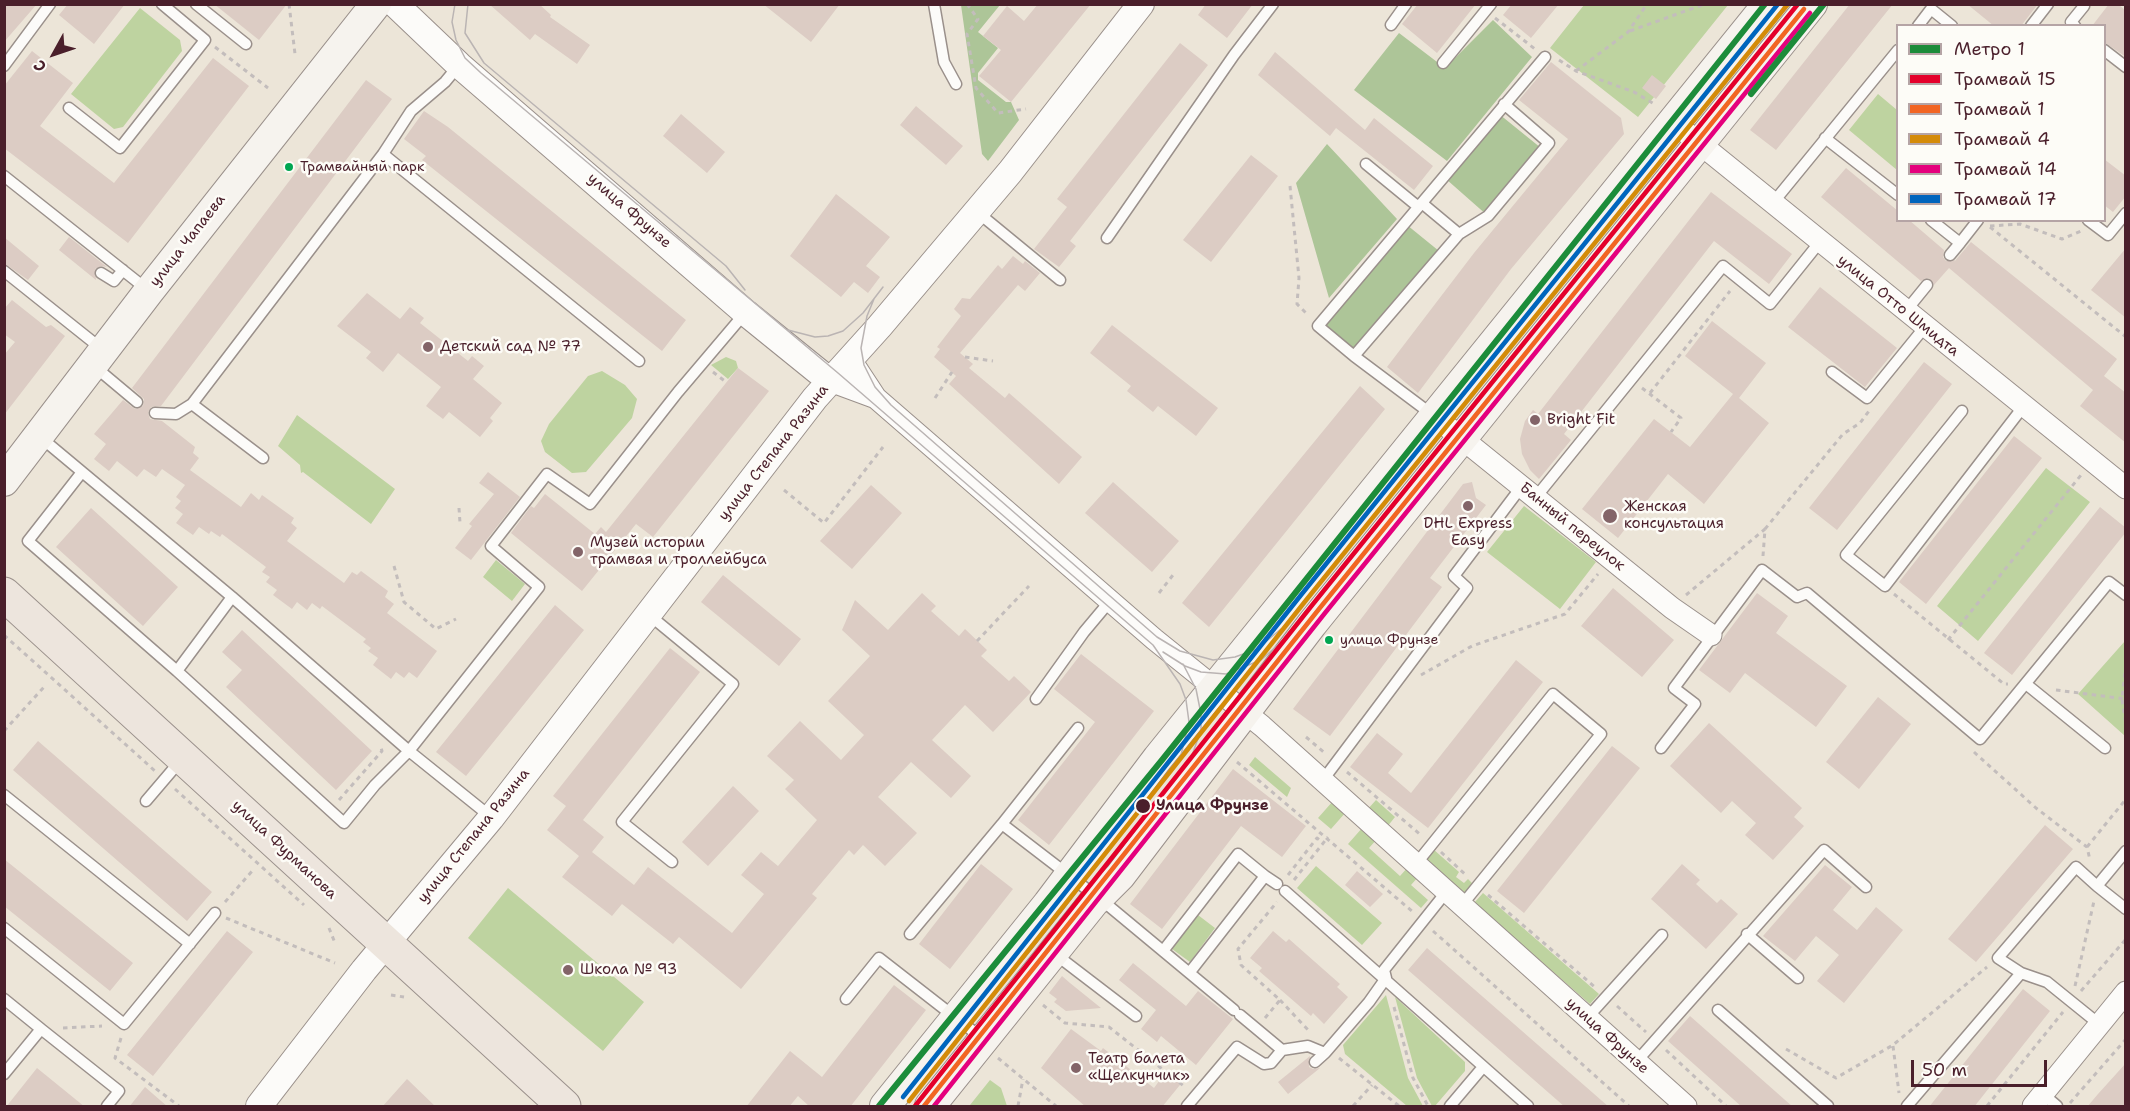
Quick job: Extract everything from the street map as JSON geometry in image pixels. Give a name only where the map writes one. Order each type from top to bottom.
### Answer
[{"type":"main road","name":"улица Чапаева","points":[[4,480],[149,291],[376,4]]},
{"type":"main road","points":[[903,1102],[956,1018],[1069,876],[1158,758],[1434,416],[1668,115],[1768,4]]},
{"type":"main road","points":[[903,1102],[989,1048],[1053,952],[1098,898],[1120,876],[1244,711],[1812,4]]},
{"type":"main road","name":"улица Фурманова","points":[[4,594],[564,1107]]},
{"type":"street","name":"улица Фрунзе","points":[[395,4],[459,65],[746,312],[830,381],[876,398]]},
{"type":"street","name":"улица Степана Разина","points":[[259,1107],[386,944],[491,818],[830,381],[851,360],[1011,172],[1141,4]]},
{"type":"street","name":"улица Отто Шмидта","points":[[1668,115],[1698,144],[1771,204],[2126,488]]},
{"type":"street","name":"улица Фрунзе","points":[[851,360],[876,398],[1110,601],[1244,711],[1323,780],[1686,1107]]},
{"type":"street","name":"Банный переулок","points":[[1434,416],[1672,608],[1711,635]]},
{"type":"street","points":[[2044,1102],[2099,1024],[2126,992]]},
{"type":"lane","points":[[4,66],[50,4]]},
{"type":"lane","points":[[69,108],[120,148],[205,40],[162,4]]},
{"type":"lane","points":[[196,4],[246,44]]},
{"type":"lane","points":[[934,4],[944,62],[956,84]]},
{"type":"lane","points":[[1107,238],[1234,55],[1273,4]]},
{"type":"lane","points":[[1391,25],[1406,4]]},
{"type":"lane","points":[[2033,24],[2048,4]]},
{"type":"lane","points":[[2073,24],[2071,22],[2084,6],[2083,4]]},
{"type":"lane","points":[[1443,63],[1489,8]]},
{"type":"lane","points":[[1920,24],[1931,9],[1950,24]]},
{"type":"lane","points":[[2106,52],[2126,67]]},
{"type":"lane","points":[[1771,204],[1896,53]]},
{"type":"lane","points":[[1434,416],[1318,326],[1545,57]]},
{"type":"lane","points":[[155,413],[176,414],[192,404],[384,154],[411,111],[445,82],[459,65]]},
{"type":"lane","points":[[1354,356],[1459,234],[1488,216],[1549,142],[1504,104]]},
{"type":"lane","points":[[1826,138],[1896,193]]},
{"type":"lane","points":[[384,154],[639,361]]},
{"type":"lane","points":[[1366,164],[1416,205],[1423,204],[1459,234]]},
{"type":"lane","points":[[4,176],[149,291]]},
{"type":"lane","points":[[976,211],[1060,280]]},
{"type":"lane","points":[[2092,223],[2108,235],[2126,213]]},
{"type":"lane","points":[[1934,222],[1960,243]]},
{"type":"lane","points":[[1950,255],[1976,222]]},
{"type":"lane","points":[[1323,780],[1467,588],[1454,576],[1723,266],[1770,304],[1820,243]]},
{"type":"lane","points":[[4,270],[98,357],[137,402]]},
{"type":"lane","points":[[102,273],[114,281],[123,270]]},
{"type":"lane","points":[[1905,312],[1927,285]]},
{"type":"lane","points":[[82,472],[28,541],[177,671],[344,823],[375,785],[409,751],[539,587],[491,546],[547,474],[590,504],[678,392],[746,312]]},
{"type":"lane","points":[[1832,372],[1867,398],[1924,327]]},
{"type":"lane","points":[[192,404],[263,458]]},
{"type":"lane","points":[[1962,411],[1846,555],[1885,586],[2023,406]]},
{"type":"lane","points":[[38,435],[491,818]]},
{"type":"lane","points":[[1661,747],[1695,704],[1674,688],[1711,635],[1762,570],[1797,597],[1808,593],[1980,739],[2109,582],[2126,595]]},
{"type":"lane","points":[[177,671],[232,597]]},
{"type":"lane","points":[[1036,699],[1084,632],[1110,601]]},
{"type":"lane","points":[[648,614],[733,684],[622,822],[672,862]]},
{"type":"lane","points":[[2026,684],[2105,748]]},
{"type":"lane","points":[[1386,978],[1384,970],[1421,920],[1478,886],[1601,734],[1553,694],[1416,864]]},
{"type":"lane","points":[[910,934],[1078,728]]},
{"type":"lane","points":[[146,801],[183,758]]},
{"type":"lane","points":[[4,795],[190,944]]},
{"type":"lane","points":[[1002,824],[1190,972],[1282,1050]]},
{"type":"lane","points":[[1636,1062],[1747,934],[1824,850],[1866,888]]},
{"type":"lane","points":[[2097,886],[2126,851]]},
{"type":"lane","points":[[1163,951],[1238,854],[1386,978],[1528,1107]]},
{"type":"lane","points":[[2099,1024],[2047,982],[2021,973],[1998,958],[2076,867],[2126,909]]},
{"type":"lane","points":[[1190,972],[1265,876]]},
{"type":"lane","points":[[4,928],[124,1024],[215,914]]},
{"type":"lane","points":[[1747,934],[1798,978]]},
{"type":"lane","points":[[1587,1018],[1662,935]]},
{"type":"lane","points":[[1053,952],[1136,1016]]},
{"type":"lane","points":[[846,999],[879,958],[956,1018],[989,1048]]},
{"type":"lane","points":[[1907,1107],[2021,973]]},
{"type":"lane","points":[[1315,1062],[1327,1051],[1386,978]]},
{"type":"lane","points":[[4,999],[119,1091],[107,1107]]},
{"type":"lane","points":[[1718,1010],[1828,1107]]},
{"type":"lane","points":[[4,1074],[41,1029]]},
{"type":"lane","points":[[1188,1107],[1237,1047],[1264,1064],[1271,1063],[1282,1050],[1308,1046],[1327,1051]]},
{"type":"lane","points":[[1450,1107],[1483,1067]]},
{"type":"path","points":[[289,4],[295,54]]},
{"type":"path","points":[[967,4],[978,19],[967,34],[976,88],[998,113],[1026,109]]},
{"type":"path","points":[[1628,32],[1647,4]]},
{"type":"path","points":[[1576,71],[1628,32],[1705,4]]},
{"type":"path","points":[[1489,8],[1545,57],[1553,57],[1576,71],[1634,92],[1668,115]]},
{"type":"path","points":[[205,40],[268,88]]},
{"type":"path","points":[[1290,186],[1299,278],[1297,304],[1318,326]]},
{"type":"path","points":[[2092,223],[2062,239],[2020,224],[1989,226],[2126,337]]},
{"type":"path","points":[[1650,393],[1739,279]]},
{"type":"path","points":[[965,357],[993,361]]},
{"type":"path","points":[[935,398],[952,372]]},
{"type":"path","points":[[1635,396],[1642,387],[1681,418],[1671,432]]},
{"type":"path","points":[[1672,608],[1765,529],[1843,434],[1860,423],[1874,404]]},
{"type":"path","points":[[784,490],[824,523],[883,447]]},
{"type":"path","points":[[1948,639],[2082,473]]},
{"type":"path","points":[[459,508],[460,523]]},
{"type":"path","points":[[1762,570],[1765,529]]},
{"type":"path","points":[[1388,693],[1472,646],[1565,614],[1611,559]]},
{"type":"path","points":[[394,566],[404,602],[436,629],[456,619]]},
{"type":"path","points":[[1159,593],[1173,575]]},
{"type":"path","points":[[977,641],[1029,586]]},
{"type":"path","points":[[1885,586],[2004,684],[2026,684],[2078,694],[2124,699]]},
{"type":"path","points":[[2126,664],[2124,699],[2126,724]]},
{"type":"path","points":[[4,731],[44,687]]},
{"type":"path","points":[[1980,739],[1973,753],[2036,808],[2086,847],[2126,799]]},
{"type":"path","points":[[328,808],[382,751],[379,741]]},
{"type":"path","points":[[1235,760],[1328,837],[1629,1107]]},
{"type":"path","points":[[1374,794],[1655,1039],[1726,1107]]},
{"type":"path","points":[[1328,837],[1281,888],[1238,949],[1241,965],[1280,1000],[1327,1051],[1399,1107]]},
{"type":"path","points":[[1281,888],[1281,884],[1317,838],[1323,843]]},
{"type":"path","points":[[253,870],[215,914],[336,963]]},
{"type":"path","points":[[2072,1002],[2097,886]]},
{"type":"path","points":[[1987,1107],[2126,939]]},
{"type":"path","points":[[1781,1046],[1836,1078],[1893,1045],[1998,958]]},
{"type":"path","points":[[1386,978],[1413,1078],[1428,1107]]},
{"type":"path","points":[[1037,1000],[1065,1023],[1110,1028],[1196,1096]]},
{"type":"path","points":[[1256,1029],[1280,1000]]},
{"type":"path","points":[[41,1029],[124,1024],[115,1058],[179,1107]]},
{"type":"path","points":[[2067,1107],[2126,1039]]},
{"type":"path","points":[[1893,1045],[1899,1096]]},
{"type":"path","points":[[989,1048],[1056,1107]]},
{"type":"path","points":[[1018,1107],[1023,1078]]},
{"type":"path","points":[[1353,1107],[1372,1085]]},
{"type":"green space","points":[[961,5],[1000,5],[978,32],[998,48],[978,73],[978,80],[1006,102],[1011,102],[1019,120],[988,161],[982,154]]},
{"type":"green space","points":[[1584,5],[1728,5],[1638,117],[1550,48]]},
{"type":"green space","points":[[140,8],[180,40],[182,51],[123,127],[114,129],[71,94]]},
{"type":"green space","points":[[1493,20],[1532,57],[1447,161],[1354,90],[1399,33],[1445,68]]},
{"type":"green space","points":[[1878,94],[1896,109],[1896,169],[1849,130]]},
{"type":"green space","points":[[1499,114],[1541,148],[1488,216],[1446,179]]},
{"type":"green space","points":[[1327,144],[1397,219],[1329,298],[1296,183]]},
{"type":"green space","points":[[1407,225],[1439,251],[1354,352],[1321,326]]},
{"type":"green space","points":[[726,357],[736,361],[738,368],[728,379],[711,365]]},
{"type":"green space","points":[[602,371],[625,385],[637,399],[632,418],[586,472],[572,473],[545,452],[541,441],[549,424],[588,376]]},
{"type":"green space","points":[[297,415],[395,489],[371,524],[303,472],[301,473],[300,465],[278,446]]},
{"type":"green space","points":[[2046,468],[2090,502],[1978,641],[1937,606]]},
{"type":"green space","points":[[1524,506],[1596,562],[1560,609],[1487,552]]},
{"type":"green space","points":[[496,560],[525,584],[512,601],[483,577]]},
{"type":"green space","points":[[2125,641],[2125,736],[2078,694]]},
{"type":"green space","points":[[1255,757],[1291,788],[1287,797],[1249,765]]},
{"type":"green space","points":[[1376,800],[1395,817],[1387,827],[1367,810]]},
{"type":"green space","points":[[1333,801],[1346,812],[1331,829],[1318,818]]},
{"type":"green space","points":[[1363,827],[1377,839],[1369,848],[1400,876],[1408,867],[1419,876],[1411,885],[1428,900],[1421,908],[1348,844]]},
{"type":"green space","points":[[1433,849],[1459,872],[1456,877],[1464,883],[1468,879],[1473,884],[1465,894],[1425,859]]},
{"type":"green space","points":[[1316,866],[1382,923],[1362,945],[1297,888]]},
{"type":"green space","points":[[508,888],[644,1002],[603,1051],[468,938]]},
{"type":"green space","points":[[1483,893],[1599,994],[1590,1004],[1474,903]]},
{"type":"green space","points":[[1198,915],[1215,928],[1190,962],[1172,949]]},
{"type":"green space","points":[[1386,995],[1408,1078],[1423,1106],[1407,1106],[1345,1054],[1343,1045]]},
{"type":"green space","points":[[1395,997],[1465,1062],[1465,1071],[1435,1106],[1432,1106],[1417,1078]]},
{"type":"green space","points":[[990,1080],[1001,1088],[1007,1106],[970,1105]]},
{"type":"building","points":[[4,4],[37,4],[4,42]]},
{"type":"building","points":[[68,4],[125,4],[94,44],[59,15]]},
{"type":"building","points":[[214,4],[287,4],[259,40]]},
{"type":"building","points":[[489,4],[539,4],[551,15],[550,17],[590,45],[577,64],[535,34],[530,40]]},
{"type":"building","points":[[763,4],[840,4],[811,42]]},
{"type":"building","points":[[1038,4],[1091,4],[1011,102],[979,76],[1001,50],[983,36],[1007,6],[1024,21]]},
{"type":"building","points":[[1206,4],[1253,4],[1227,38],[1198,15]]},
{"type":"building","points":[[1418,4],[1476,4],[1437,53],[1402,24]]},
{"type":"building","points":[[1512,4],[1559,4],[1531,38],[1503,15]]},
{"type":"building","points":[[1850,4],[1893,4],[1776,150],[1750,130]]},
{"type":"building","points":[[1967,4],[2038,4],[2023,24],[1992,24]]},
{"type":"building","points":[[2109,4],[2118,4],[2126,11],[2126,57],[2106,43],[2106,24],[2094,24]]},
{"type":"building","points":[[1180,43],[1208,65],[1070,241],[1076,246],[1059,267],[1034,249],[1067,207],[1057,199]]},
{"type":"building","points":[[32,51],[73,83],[40,126],[114,183],[213,58],[249,86],[128,243],[4,148],[4,86]]},
{"type":"building","points":[[1275,52],[1365,130],[1374,118],[1433,166],[1414,190],[1336,128],[1330,136],[1258,75]]},
{"type":"building","points":[[1551,62],[1621,118],[1624,134],[1511,269],[1418,393],[1387,367],[1474,253],[1568,139],[1519,100]]},
{"type":"building","points":[[1652,75],[1666,86],[1656,99],[1642,88]]},
{"type":"building","points":[[366,80],[392,99],[161,406],[151,407],[148,413],[150,419],[162,421],[195,447],[193,453],[199,458],[190,470],[241,507],[251,493],[259,500],[262,495],[294,518],[291,523],[297,528],[287,541],[344,583],[352,572],[357,575],[361,571],[388,591],[385,597],[394,604],[387,613],[437,651],[417,678],[409,672],[404,678],[396,672],[391,679],[373,665],[378,658],[368,651],[371,648],[363,642],[366,639],[322,606],[320,609],[312,603],[307,610],[297,602],[292,609],[273,595],[277,590],[266,582],[270,577],[262,572],[266,567],[222,534],[220,537],[211,531],[209,534],[199,527],[193,535],[176,523],[183,514],[175,508],[181,501],[176,497],[185,485],[162,469],[156,477],[144,469],[137,477],[117,461],[109,471],[94,459],[106,444],[94,434],[123,400],[135,409],[143,406],[144,399],[132,388]]},
{"type":"building","points":[[916,106],[963,146],[946,165],[900,125]]},
{"type":"building","points":[[424,111],[448,127],[686,320],[662,351],[422,160],[426,156],[404,139]]},
{"type":"building","points":[[681,114],[725,152],[707,173],[663,136]]},
{"type":"building","points":[[1251,155],[1278,176],[1211,262],[1183,240]]},
{"type":"building","points":[[2106,161],[2126,176],[2126,196],[2113,212],[2106,207]]},
{"type":"building","points":[[1846,168],[1896,209],[1896,222],[1911,222],[1944,250],[1943,257],[1946,261],[1956,260],[1971,242],[2117,359],[2104,376],[2126,393],[2126,443],[2080,406],[2093,390],[1949,268],[1934,285],[1929,278],[1921,281],[1821,197]]},
{"type":"building","points":[[1711,192],[1792,254],[1769,284],[1714,241],[1564,434],[1571,440],[1539,479],[1530,470],[1522,454],[1520,439],[1525,421],[1533,410],[1538,414]]},
{"type":"building","points":[[836,194],[890,237],[866,266],[880,277],[868,293],[854,282],[841,297],[790,256]]},
{"type":"building","points":[[4,237],[39,266],[28,280],[4,263]]},
{"type":"building","points":[[69,237],[107,267],[101,266],[95,269],[96,280],[59,250]]},
{"type":"building","points":[[2126,248],[2126,318],[2091,290]]},
{"type":"building","points":[[1013,256],[1023,264],[1025,261],[1040,273],[1025,291],[1018,285],[960,353],[973,364],[969,368],[1005,398],[1009,393],[1082,457],[1059,484],[949,384],[956,376],[934,357],[940,349],[937,347],[961,316],[954,309],[962,298],[970,299],[998,265],[1002,269]]},
{"type":"building","points":[[1820,287],[1897,348],[1865,387],[1788,327]]},
{"type":"building","points":[[367,293],[400,319],[410,307],[424,318],[420,323],[468,361],[472,356],[484,366],[473,379],[502,403],[490,418],[493,421],[480,437],[449,412],[443,419],[426,406],[441,387],[398,353],[383,372],[366,358],[371,352],[337,326]]},
{"type":"building","points":[[12,300],[46,327],[51,325],[65,336],[4,415],[4,355],[15,342],[4,334],[4,309]]},
{"type":"building","points":[[1712,321],[1766,363],[1739,398],[1769,423],[1704,504],[1668,474],[1618,538],[1582,509],[1654,419],[1690,447],[1733,394],[1685,356]]},
{"type":"building","points":[[1112,325],[1218,408],[1196,436],[1158,406],[1153,412],[1127,391],[1131,386],[1090,353]]},
{"type":"building","points":[[1924,362],[1952,384],[1837,530],[1809,508]]},
{"type":"building","points":[[738,368],[769,391],[653,537],[636,524],[582,591],[511,533],[531,506],[534,508],[545,494],[595,534],[601,527],[606,532]]},
{"type":"building","points":[[1360,386],[1385,409],[1209,627],[1182,603]]},
{"type":"building","points":[[2014,436],[2042,458],[1926,604],[1899,582]]},
{"type":"building","points":[[488,472],[520,497],[471,560],[455,548],[472,526],[469,524],[494,494],[479,483]]},
{"type":"building","points":[[1113,482],[1179,541],[1152,572],[1085,513]]},
{"type":"building","points":[[1472,482],[1476,498],[1486,505],[1430,578],[1442,587],[1330,736],[1293,709],[1463,484]]},
{"type":"building","points":[[871,485],[902,513],[852,569],[820,541]]},
{"type":"building","points":[[2100,507],[2126,528],[2126,532],[2012,675],[1984,653]]},
{"type":"building","points":[[91,508],[178,587],[143,626],[56,547]]},
{"type":"building","points":[[723,575],[801,639],[779,666],[701,602]]},
{"type":"building","points":[[1613,588],[1674,640],[1642,677],[1581,626]]},
{"type":"building","points":[[922,593],[936,606],[931,611],[959,636],[965,629],[987,650],[981,656],[1009,681],[1014,676],[1031,692],[993,732],[965,705],[932,740],[971,776],[951,798],[911,762],[878,797],[917,833],[885,866],[863,845],[854,855],[849,850],[812,894],[817,898],[741,989],[679,937],[673,944],[622,904],[612,916],[562,877],[579,856],[547,830],[566,806],[553,796],[670,648],[700,672],[583,820],[604,837],[592,852],[634,885],[648,867],[732,933],[764,894],[741,875],[761,852],[778,866],[817,820],[785,789],[794,780],[767,756],[800,721],[841,760],[864,735],[828,701],[870,656],[842,630],[855,600],[888,630]]},
{"type":"building","points":[[1757,593],[1788,616],[1776,633],[1847,686],[1816,727],[1745,673],[1730,693],[1699,670]]},
{"type":"building","points":[[555,605],[584,630],[466,776],[436,752]]},
{"type":"building","points":[[242,630],[372,751],[336,790],[226,687],[242,670],[222,652]]},
{"type":"building","points":[[1081,654],[1154,711],[1049,845],[1018,820],[1095,722],[1054,689]]},
{"type":"building","points":[[1516,660],[1543,682],[1428,828],[1350,767],[1377,733],[1403,754],[1388,773],[1411,793]]},
{"type":"building","points":[[1878,697],[1911,724],[1859,789],[1826,762]]},
{"type":"building","points":[[1709,723],[1802,808],[1794,817],[1804,826],[1773,860],[1745,835],[1756,823],[1732,801],[1721,813],[1670,766]]},
{"type":"building","points":[[38,741],[212,892],[187,921],[13,770]]},
{"type":"building","points":[[1612,746],[1640,768],[1524,913],[1497,891]]},
{"type":"building","points":[[1233,769],[1306,826],[1282,857],[1241,826],[1162,929],[1130,904]]},
{"type":"building","points":[[733,786],[759,811],[708,866],[682,842]]},
{"type":"building","points":[[2045,825],[2073,849],[1976,962],[1948,939]]},
{"type":"building","points":[[4,859],[133,963],[110,991],[4,906]]},
{"type":"building","points":[[981,864],[1013,889],[950,969],[919,944]]},
{"type":"building","points":[[1682,864],[1700,880],[1696,884],[1717,903],[1721,899],[1738,914],[1706,949],[1651,899]]},
{"type":"building","points":[[1825,865],[1852,887],[1833,910],[1857,930],[1876,907],[1903,930],[1844,1003],[1817,981],[1839,955],[1816,936],[1795,961],[1763,936]]},
{"type":"building","points":[[1357,871],[1383,894],[1370,907],[1345,885]]},
{"type":"building","points":[[227,931],[253,952],[153,1076],[127,1055]]},
{"type":"building","points":[[1273,931],[1286,942],[1289,939],[1340,984],[1337,987],[1348,997],[1324,1024],[1313,1013],[1311,1016],[1259,971],[1262,968],[1250,958]]},
{"type":"building","points":[[1427,948],[1609,1107],[1565,1107],[1408,970]]},
{"type":"building","points":[[1133,963],[1186,1006],[1198,991],[1233,1019],[1196,1065],[1161,1036],[1157,1042],[1141,1029],[1156,1010],[1119,980]]},
{"type":"building","points":[[1062,976],[1101,1008],[1066,1011],[1054,1002],[1057,999],[1049,993]]},
{"type":"building","points":[[894,985],[926,1010],[850,1107],[810,1107],[798,1096],[789,1107],[746,1107],[790,1051],[822,1077]]},
{"type":"building","points":[[2023,989],[2050,1011],[1974,1107],[1929,1107]]},
{"type":"building","points":[[1690,1016],[1793,1107],[1742,1107],[1668,1041]]},
{"type":"building","points":[[1071,1029],[1101,1051],[1103,1048],[1154,1088],[1162,1077],[1184,1080],[1162,1107],[1086,1107],[1041,1068]]},
{"type":"building","points":[[1310,1056],[1309,1067],[1320,1068],[1288,1094],[1278,1082]]},
{"type":"building","points":[[2126,1063],[2126,1107],[2087,1107],[2098,1094]]},
{"type":"building","points":[[37,1068],[85,1107],[6,1107]]},
{"type":"building","points":[[407,1079],[436,1107],[382,1107]]},
{"type":"building","points":[[145,1087],[168,1107],[129,1107]]},
{"type":"tram line","points":[[455,4],[452,22],[456,40],[465,58],[481,73],[838,373],[1153,645],[1180,684],[1186,700],[1189,722],[1181,755]]},
{"type":"tram line","points":[[468,4],[465,33],[484,63],[726,266],[745,290]]},
{"type":"tram line","name":"17","points":[[903,1097],[1301,595],[1778,4]]},
{"type":"tram line","name":"4","points":[[909,1101],[1307,599],[1788,4]]},
{"type":"tram line","name":"15","points":[[915,1106],[1313,604],[1798,4]]},
{"type":"tram line","name":"1","points":[[924,1106],[1319,609],[1804,9]]},
{"type":"tram line","name":"14","points":[[934,1106],[1325,613],[1810,13]]},
{"type":"tram line","points":[[788,330],[815,337],[843,331],[863,313],[883,287]]},
{"type":"tram line","points":[[874,299],[867,316],[861,348],[864,365],[875,387],[891,405],[1157,637],[1180,651],[1213,660],[1235,657],[1257,649],[1281,629]]},
{"type":"tram line","points":[[1163,652],[1185,666],[1201,672],[1226,674],[1261,660],[1287,637]]},
{"type":"tram line","points":[[1183,664],[1196,689],[1201,714],[1201,730],[1190,761]]},
{"type":"metro line","name":"1","points":[[879,1106],[1162,760],[1765,4]]},
{"type":"metro line","name":"1","points":[[1751,94],[1824,4]]},
{"type":"place","name":"Трамвайный парк","points":[[289,167]]},
{"type":"place","name":"Детский сад № 77","points":[[428,347]]},
{"type":"place","name":"Bright Fit","points":[[1535,420]]},
{"type":"place","name":"DHL Express Easy","points":[[1468,506]]},
{"type":"place","name":"Женская консультация","points":[[1610,516]]},
{"type":"place","name":"Музей истории трамвая и троллейбуса","points":[[578,552]]},
{"type":"place","name":"улица Фрунзе","points":[[1329,640]]},
{"type":"place","name":"Улица Фрунзе","points":[[1143,806]]},
{"type":"place","name":"Школа № 93","points":[[568,970]]},
{"type":"place","name":"Театр балета «Щелкунчик»","points":[[1076,1068]]}]
